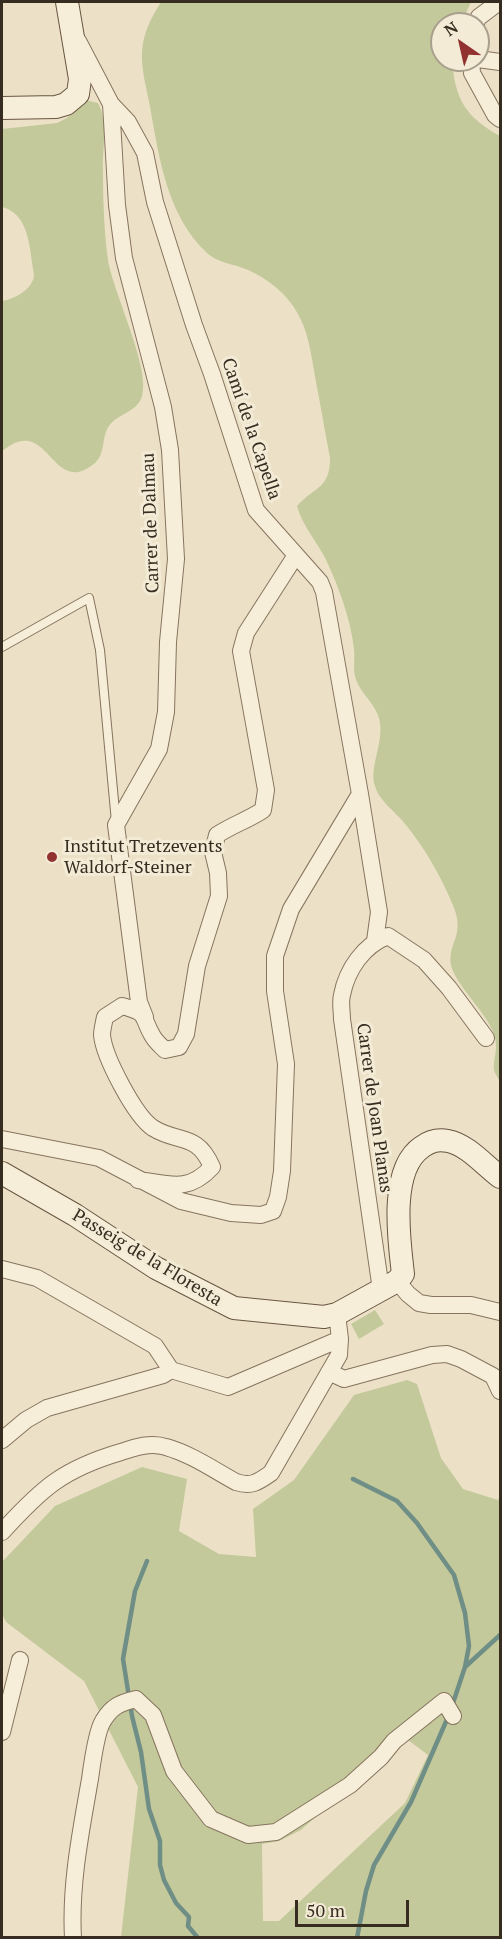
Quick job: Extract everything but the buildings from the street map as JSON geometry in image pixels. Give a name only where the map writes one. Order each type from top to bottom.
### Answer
[{"type":"street","points":[[2,108],[56,107],[73,100],[78,94],[80,79],[67,2]]},
{"type":"street","points":[[486,12],[499,2]]},
{"type":"street","name":"Carrer de Dalmau","points":[[72,29],[111,104],[117,204],[124,258],[163,406],[170,450],[176,559],[168,642],[166,712],[159,749],[116,825]]},
{"type":"street","points":[[472,72],[495,115],[501,119]]},
{"type":"street","name":"Camí de la Capella","points":[[111,104],[128,122],[144,153],[155,202],[256,510],[320,582],[324,592],[379,912],[375,941]]},
{"type":"street","points":[[116,825],[139,1002],[152,1036],[165,1050],[178,1047],[186,1034],[197,966],[219,896],[218,873],[213,852],[217,836],[232,825],[244,822],[263,810],[266,790],[241,651],[246,633],[296,555]]},
{"type":"street","points":[[2,1139],[99,1158],[181,1201],[231,1213],[261,1215],[273,1211],[282,1172],[286,1064],[275,991],[275,956],[291,909],[360,794]]},
{"type":"street","points":[[375,941],[388,936],[424,960],[449,988],[486,1038]]},
{"type":"street","name":"Carrer de Joan Planas","points":[[375,941],[355,963],[341,996],[342,1019],[389,1286]]},
{"type":"street","points":[[138,1180],[180,1186],[201,1179],[212,1167],[206,1151],[192,1142],[154,1128],[139,1116],[113,1069],[102,1035],[105,1017],[122,1006],[145,1017]]},
{"type":"street","points":[[2,1532],[29,1502],[55,1480],[73,1469],[100,1458],[140,1446],[152,1444],[166,1447],[236,1482],[247,1485],[271,1473],[339,1355],[337,1314],[389,1286],[403,1274],[398,1230],[402,1179],[408,1161],[416,1151],[432,1140],[448,1141],[467,1149],[501,1177]]},
{"type":"street","name":"Passeig de la Floresta","points":[[2,1173],[75,1215],[156,1268],[234,1308],[324,1317],[337,1314]]},
{"type":"street","points":[[2,1269],[37,1278],[155,1346],[171,1370],[228,1387],[340,1339]]},
{"type":"street","points":[[389,1286],[408,1294],[419,1303],[471,1305],[501,1312]]},
{"type":"street","points":[[329,1372],[344,1379],[432,1355],[447,1354],[493,1376],[501,1391]]},
{"type":"street","points":[[2,1440],[26,1420],[47,1408],[163,1375],[171,1370]]},
{"type":"street","points":[[2,1732],[20,1660]]},
{"type":"street","points":[[73,1938],[71,1910],[79,1841],[93,1761],[102,1722],[118,1703],[136,1699],[153,1715],[174,1771],[211,1819],[248,1835],[276,1832],[350,1785],[381,1757],[394,1741],[444,1701],[453,1716]]},
{"type":"lane","points":[[2,647],[89,598],[100,650],[116,825]]},
{"type":"green space","points":[[161,2],[471,2],[466,12],[430,12],[430,72],[454,72],[456,86],[464,106],[479,122],[500,136],[500,1082],[494,1070],[496,1045],[494,1034],[458,981],[451,965],[451,951],[458,926],[454,908],[420,844],[402,820],[380,797],[375,786],[373,778],[380,733],[378,715],[355,676],[350,627],[336,582],[297,506],[324,482],[330,458],[304,327],[290,302],[268,281],[250,271],[211,256],[193,238],[182,222],[161,165],[144,80],[143,45],[151,20]]},
{"type":"green space","points":[[85,100],[98,103],[103,119],[104,204],[108,260],[137,350],[143,384],[140,402],[109,426],[102,450],[95,463],[82,471],[72,472],[63,469],[32,442],[22,441],[2,451],[2,301],[22,293],[30,286],[34,276],[25,228],[16,215],[2,207],[2,129],[57,123],[67,118]]},
{"type":"green space","points":[[375,1310],[384,1324],[359,1339],[351,1324]]},
{"type":"green space","points":[[407,1380],[417,1384],[441,1458],[463,1489],[498,1500],[500,1495],[500,1937],[121,1937],[138,1787],[84,1681],[6,1622],[2,1614],[2,1562],[55,1506],[142,1467],[187,1479],[179,1531],[219,1554],[256,1557],[253,1509],[294,1480],[354,1395]],"holes":[[[404,1737],[428,1755],[405,1803],[279,1921],[263,1921],[262,1844],[279,1841],[301,1830]]]},
{"type":"waterway","points":[[353,1479],[397,1501],[417,1523],[454,1575],[465,1613],[469,1646],[465,1667],[452,1706]]},
{"type":"waterway","points":[[147,1561],[135,1591],[123,1659],[132,1716],[141,1752],[149,1809],[160,1841],[160,1865],[164,1880],[176,1903],[189,1917],[188,1926],[198,1938]]},
{"type":"waterway","points":[[465,1667],[500,1635]]},
{"type":"waterway","points":[[357,1938],[366,1891],[374,1865],[411,1802],[448,1717]]},
{"type":"place","name":"Institut Tretzevents Waldorf-Steiner","points":[[52,857]]}]
